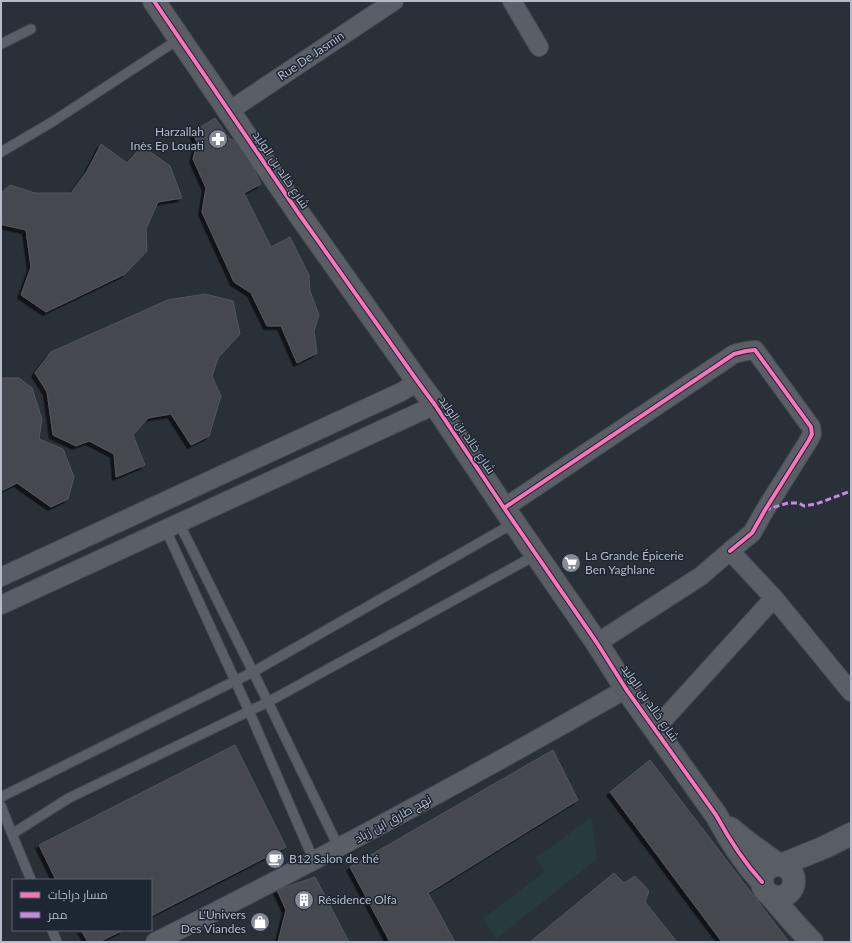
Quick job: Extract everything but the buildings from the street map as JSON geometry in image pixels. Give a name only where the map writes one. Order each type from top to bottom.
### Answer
[{"type":"street","name":"شارع خالد بن الوليد","points":[[154,1],[299,214],[435,405],[509,516],[597,643],[626,689],[716,815],[736,850],[748,867],[795,924],[812,942]]},
{"type":"street","name":"Rue De Jasmin","points":[[229,111],[394,1]]},
{"type":"street","points":[[512,1],[539,47]]},
{"type":"street","points":[[509,516],[734,354],[755,350],[811,427],[812,434],[810,440],[752,533],[701,576],[597,643]]},
{"type":"street","points":[[1,577],[401,392],[418,382]]},
{"type":"street","points":[[1,605],[435,405]]},
{"type":"street","points":[[730,551],[774,598],[851,692]]},
{"type":"street","points":[[656,729],[774,598]]},
{"type":"street","name":"نهج طارق ابن زياد","points":[[162,940],[339,848],[626,689]]},
{"type":"street","name":"شارع خالد بن الوليد","points":[[716,815],[747,842],[780,865]]},
{"type":"street","points":[[849,835],[792,887],[788,893],[782,896],[776,896],[766,888],[763,875],[766,869],[811,853],[849,835]]},
{"type":"street","points":[[780,865],[790,871],[793,876],[794,881],[792,887],[804,917],[817,942]]},
{"type":"lane","points":[[1,44],[31,29]]},
{"type":"lane","points":[[1,152],[52,122],[179,39]]},
{"type":"lane","points":[[1,797],[234,680],[253,672],[509,516]]},
{"type":"lane","points":[[173,527],[253,672],[339,848]]},
{"type":"lane","points":[[173,527],[234,680],[314,861]]},
{"type":"lane","points":[[12,834],[69,798],[268,702],[536,555]]},
{"type":"lane","points":[[1,806],[31,879]]},
{"type":"lane","points":[[52,931],[57,942]]},
{"type":"green space","points":[[591,817],[597,859],[496,939],[483,919],[545,871],[536,858]]},
{"type":"marked path","points":[[765,510],[788,503],[799,503],[804,506],[816,504],[851,491]]},
{"type":"cycle path","points":[[154,1],[299,214],[435,405],[597,643],[626,689],[716,815],[737,850],[762,882]]},
{"type":"cycle path","points":[[504,508],[734,354],[755,350],[811,427],[812,434],[752,533],[730,551]]},
{"type":"place","name":"Harzallah Inès Ep Louati","points":[[218,139]]},
{"type":"place","name":"La Grande Épicerie Ben Yaghlane","points":[[571,563]]},
{"type":"place","name":"B12 Salon de thé","points":[[275,859]]},
{"type":"place","name":"Résidence Olfa","points":[[304,900]]},
{"type":"place","name":"L'Univers Des Viandes","points":[[260,922]]}]
